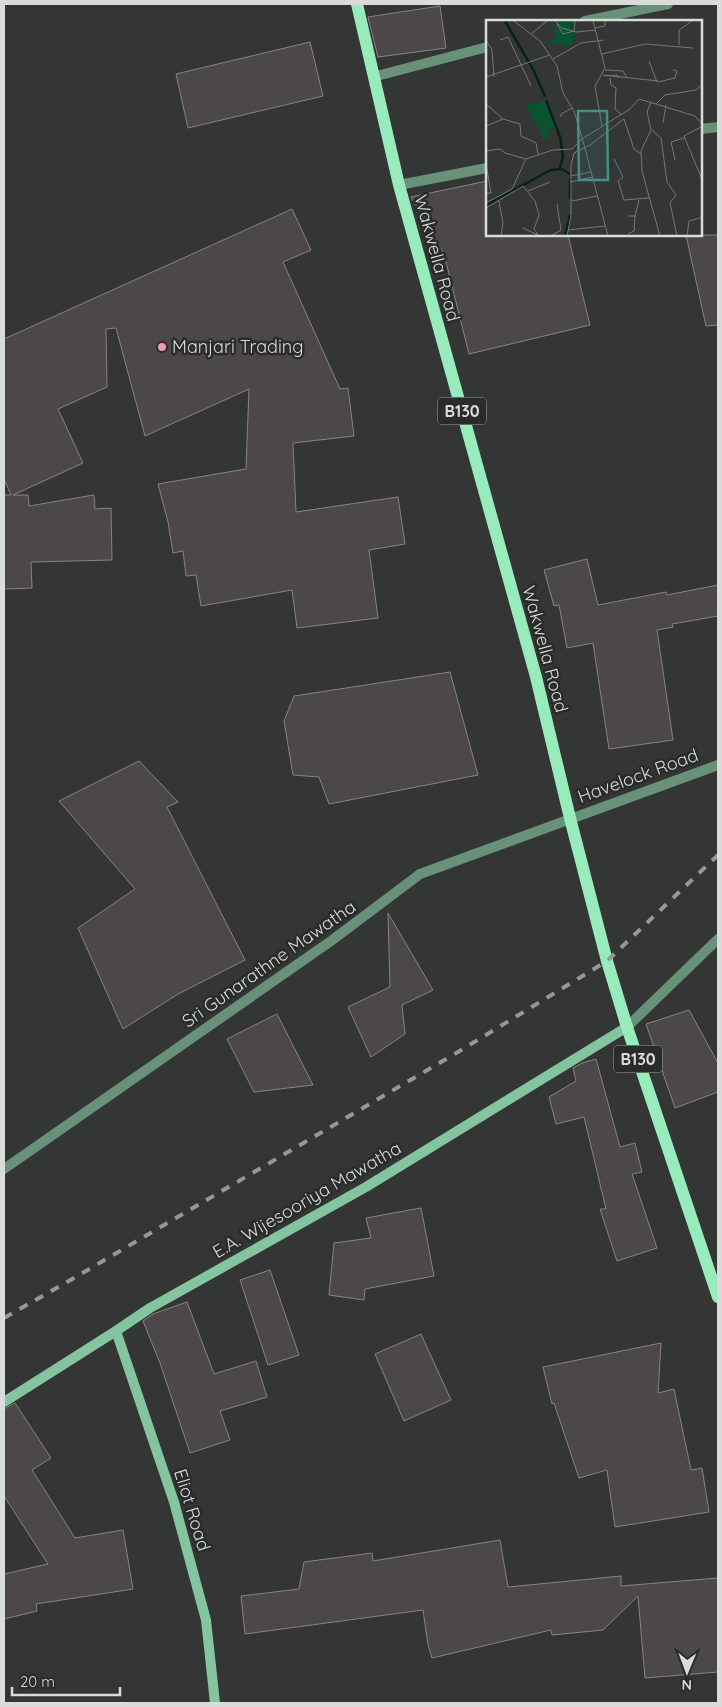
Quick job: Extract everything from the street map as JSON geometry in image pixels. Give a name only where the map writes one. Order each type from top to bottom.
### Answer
[{"type":"main road","name":"Wakwella Road","points":[[357,4],[399,185],[536,677],[607,961],[626,1027],[718,1297]]},
{"type":"street","points":[[590,20],[668,4]]},
{"type":"street","points":[[373,77],[486,47]]},
{"type":"street","points":[[702,129],[718,127]]},
{"type":"street","points":[[399,185],[486,168]]},
{"type":"street","name":"Havelock Road","points":[[570,818],[718,765]]},
{"type":"street","name":"Sri Gunarathne Mawatha","points":[[4,1169],[331,941],[420,874],[570,818]]},
{"type":"street","points":[[626,1027],[718,938]]},
{"type":"street","name":"E.A. Wijesooriya Mawatha","points":[[4,1402],[116,1332],[150,1308],[366,1187],[626,1027]]},
{"type":"street","name":"Eliot Road","points":[[116,1332],[174,1502],[206,1620],[215,1703]]},
{"type":"building","points":[[440,6],[446,48],[378,57],[368,17]]},
{"type":"building","points":[[310,42],[323,96],[188,128],[176,74]]},
{"type":"building","points":[[486,181],[486,236],[568,236],[590,325],[469,354],[444,254],[411,197]]},
{"type":"building","points":[[292,209],[311,250],[283,262],[340,389],[348,388],[354,436],[293,443],[296,512],[398,497],[405,544],[369,550],[378,618],[297,628],[292,590],[201,606],[196,575],[186,576],[183,551],[173,553],[168,522],[158,484],[246,469],[249,389],[145,436],[116,328],[106,329],[107,387],[58,409],[83,463],[13,495],[28,495],[29,506],[94,495],[95,509],[111,508],[112,560],[31,562],[32,588],[4,589],[4,495],[11,495],[4,479],[4,339]]},
{"type":"building","points":[[718,235],[718,325],[706,326],[686,236]]},
{"type":"building","points":[[587,559],[598,605],[666,592],[667,595],[718,585],[718,616],[672,624],[673,627],[657,630],[673,740],[609,749],[593,643],[567,648],[559,605],[554,606],[544,570]]},
{"type":"building","points":[[450,672],[478,775],[329,804],[319,777],[293,775],[284,721],[294,696]]},
{"type":"building","points":[[139,761],[178,802],[167,807],[245,960],[178,994],[123,1029],[78,928],[135,889],[59,801]]},
{"type":"building","points":[[388,913],[433,990],[402,1005],[405,1034],[371,1057],[348,1007],[390,987]]},
{"type":"building","points":[[689,1010],[718,1063],[718,1092],[675,1108],[646,1024]]},
{"type":"building","points":[[277,1014],[313,1085],[254,1092],[227,1039]]},
{"type":"building","points":[[596,1059],[620,1147],[635,1143],[642,1172],[632,1174],[657,1248],[617,1261],[600,1209],[606,1209],[584,1117],[556,1124],[549,1097],[576,1081],[573,1068]]},
{"type":"building","points":[[421,1208],[434,1276],[365,1289],[364,1300],[329,1295],[334,1243],[371,1238],[366,1218]]},
{"type":"building","points":[[270,1270],[299,1355],[268,1365],[240,1280]]},
{"type":"building","points":[[187,1302],[214,1374],[256,1361],[267,1397],[220,1411],[230,1440],[190,1453],[160,1363],[143,1321],[153,1314]]},
{"type":"building","points":[[421,1334],[451,1400],[404,1421],[375,1354]]},
{"type":"building","points":[[661,1343],[658,1393],[674,1389],[691,1470],[702,1468],[709,1512],[615,1527],[607,1470],[579,1478],[554,1403],[552,1404],[543,1367]]},
{"type":"building","points":[[15,1403],[51,1458],[32,1470],[75,1538],[123,1530],[133,1589],[36,1604],[37,1611],[4,1619],[4,1574],[48,1564],[4,1496],[4,1409]]},
{"type":"building","points":[[500,1540],[508,1587],[621,1576],[621,1586],[718,1578],[718,1672],[645,1678],[638,1596],[603,1630],[552,1635],[551,1630],[432,1658],[428,1645],[423,1610],[245,1634],[241,1596],[299,1589],[304,1562],[372,1553],[373,1561]]},
{"type":"railway","points":[[4,1318],[458,1052],[607,961],[718,855]]},
{"type":"place","name":"Manjari Trading","points":[[162,347]]}]
